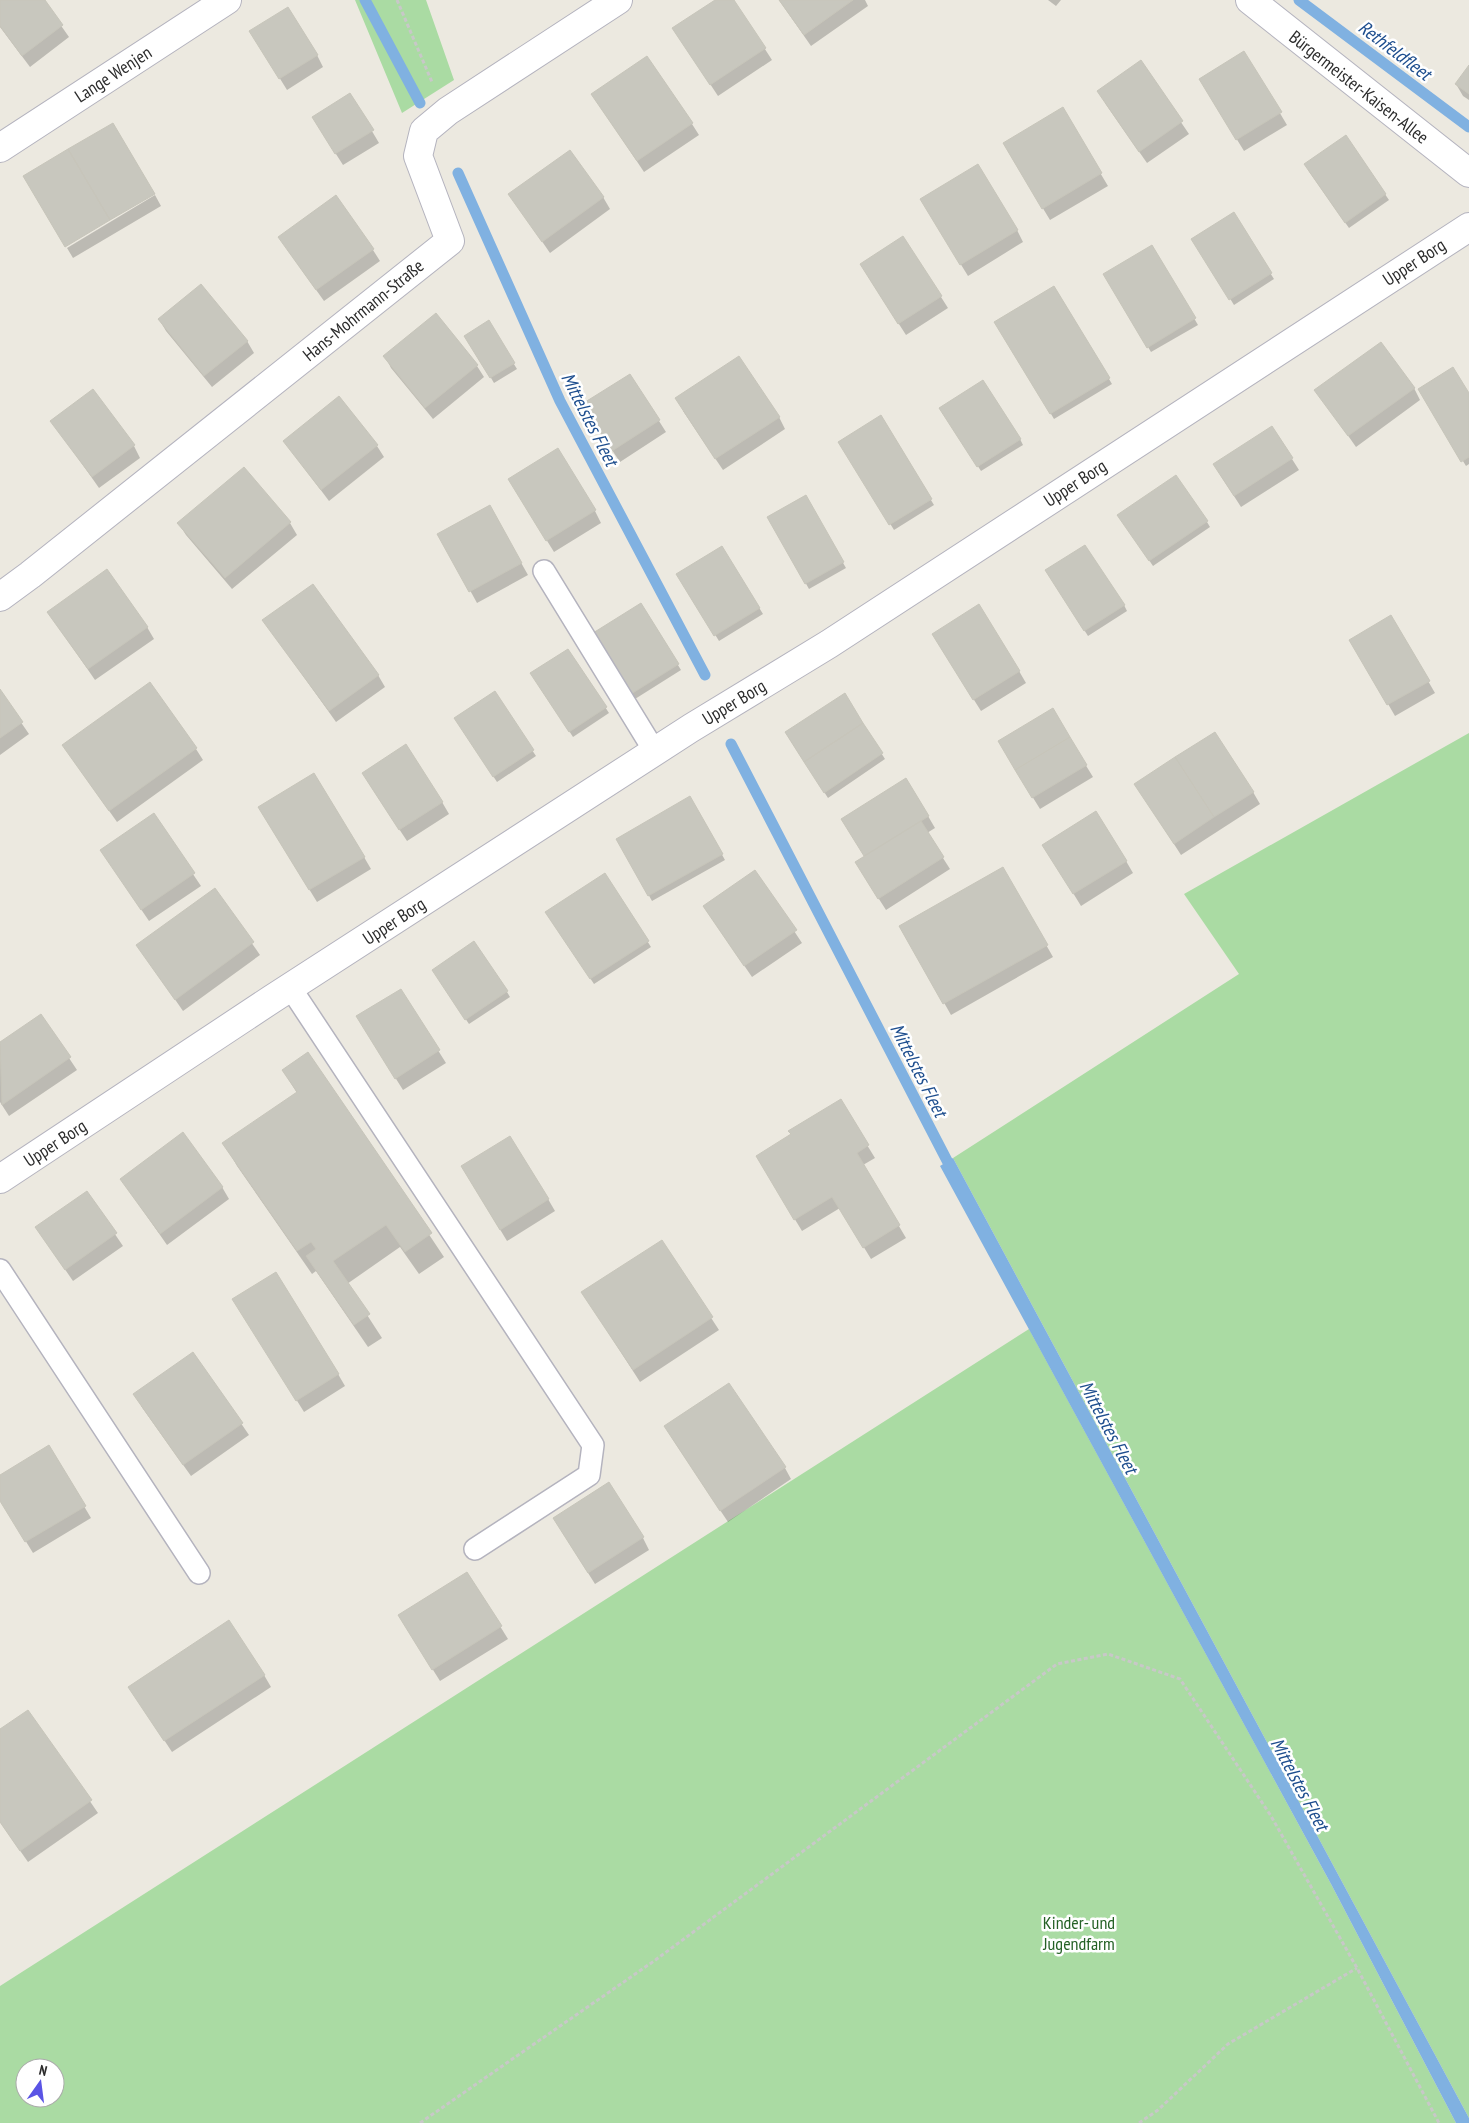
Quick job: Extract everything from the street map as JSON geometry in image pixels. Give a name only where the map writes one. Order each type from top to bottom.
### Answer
[{"type":"street","name":"Lange Wenjen","points":[[0,148],[226,0]]},
{"type":"street","name":"Hans-Mohrmann-Straße","points":[[0,597],[38,569],[450,241],[418,156],[424,131],[448,111],[618,0]]},
{"type":"street","name":"Bürgermeister-Kaisen-Allee","points":[[1250,0],[1469,173]]},
{"type":"street","name":"Upper Borg","points":[[0,1178],[655,752],[829,644],[1469,227]]},
{"type":"lane","points":[[544,571],[655,752]]},
{"type":"lane","points":[[290,988],[592,1445],[589,1475],[475,1549]]},
{"type":"lane","points":[[0,1270],[199,1573]]},
{"type":"path","points":[[397,0],[435,89],[448,111]]},
{"type":"path","points":[[420,2123],[654,1961],[1057,1664],[1108,1654],[1180,1679],[1271,1816],[1357,1968],[1439,2123]]},
{"type":"path","points":[[1139,2123],[1158,2110],[1228,2044],[1357,1968]]},
{"type":"green space","points":[[355,0],[426,0],[454,80],[402,113]]},
{"type":"green space","points":[[1469,733],[1469,2118],[953,1158],[1239,974],[1184,894]]},
{"type":"green space","name":"Kinder- und Jugendfarm","points":[[1029,1329],[1331,1884],[1456,2123],[0,2123],[0,1986]]},
{"type":"water","points":[[953,1158],[1469,2118],[1469,2123],[1456,2123],[1331,1884],[940,1166]]},
{"type":"building","points":[[0,0],[45,0],[63,25],[22,56],[0,26]]},
{"type":"building","points":[[715,0],[734,0],[766,48],[710,85],[672,28]]},
{"type":"building","points":[[779,0],[853,0],[804,35]]},
{"type":"building","points":[[288,7],[318,55],[279,79],[249,31]]},
{"type":"building","points":[[1244,51],[1282,112],[1236,140],[1199,79]]},
{"type":"building","points":[[647,56],[693,123],[637,161],[591,94]]},
{"type":"building","points":[[1141,60],[1183,121],[1139,152],[1097,91]]},
{"type":"building","points":[[1469,65],[1469,94],[1455,84]]},
{"type":"building","points":[[350,93],[374,130],[335,154],[312,117]]},
{"type":"building","points":[[1063,107],[1102,173],[1042,209],[1003,143]]},
{"type":"building","points":[[113,123],[155,194],[110,220],[68,149]]},
{"type":"building","points":[[1346,135],[1386,194],[1345,223],[1304,164]]},
{"type":"building","points":[[68,149],[110,220],[65,247],[23,176]]},
{"type":"building","points":[[570,150],[604,197],[542,242],[508,194]]},
{"type":"building","points":[[978,164],[1018,230],[960,265],[920,199]]},
{"type":"building","points":[[336,195],[374,249],[316,290],[278,237]]},
{"type":"building","points":[[1234,212],[1272,273],[1229,300],[1191,239]]},
{"type":"building","points":[[903,236],[942,296],[898,324],[860,264]]},
{"type":"building","points":[[1152,245],[1196,318],[1147,348],[1103,274]]},
{"type":"building","points":[[201,284],[248,341],[204,376],[158,319]]},
{"type":"building","points":[[1054,286],[1110,378],[1050,414],[994,322]]},
{"type":"building","points":[[436,313],[478,365],[425,408],[383,356]]},
{"type":"building","points":[[489,320],[515,363],[490,378],[464,336]]},
{"type":"building","points":[[1381,342],[1415,388],[1348,436],[1314,390]]},
{"type":"building","points":[[739,356],[780,417],[715,459],[675,398]]},
{"type":"building","points":[[1453,367],[1469,393],[1469,457],[1461,462],[1418,389]]},
{"type":"building","points":[[630,374],[660,420],[612,451],[582,404]]},
{"type":"building","points":[[983,380],[1021,439],[977,467],[939,408]]},
{"type":"building","points":[[93,389],[135,445],[92,477],[50,421]]},
{"type":"building","points":[[339,396],[378,445],[321,490],[283,441]]},
{"type":"building","points":[[881,415],[932,499],[889,525],[838,442]]},
{"type":"building","points":[[1272,426],[1293,458],[1234,496],[1213,464]]},
{"type":"building","points":[[558,448],[596,510],[546,541],[508,479]]},
{"type":"building","points":[[244,467],[291,522],[225,578],[177,523]]},
{"type":"building","points":[[1176,475],[1208,521],[1149,561],[1117,515]]},
{"type":"building","points":[[806,495],[844,562],[805,584],[767,517]]},
{"type":"building","points":[[490,505],[522,563],[469,592],[437,534]]},
{"type":"building","points":[[1085,545],[1125,605],[1084,631],[1045,570]]},
{"type":"building","points":[[722,546],[760,608],[714,636],[676,574]]},
{"type":"building","points":[[107,569],[148,627],[88,669],[47,612]]},
{"type":"building","points":[[313,584],[379,675],[329,711],[262,620]]},
{"type":"building","points":[[641,603],[679,664],[631,694],[593,633]]},
{"type":"building","points":[[979,604],[1020,671],[973,700],[932,634]]},
{"type":"building","points":[[1391,615],[1430,681],[1387,705],[1349,640]]},
{"type":"building","points":[[568,649],[607,707],[569,732],[530,673]]},
{"type":"building","points":[[150,682],[197,748],[109,811],[62,745]]},
{"type":"building","points":[[0,689],[23,722],[0,738]]},
{"type":"building","points":[[495,691],[534,750],[493,777],[454,718]]},
{"type":"building","points":[[845,693],[863,723],[804,762],[785,732]]},
{"type":"building","points":[[1053,708],[1070,737],[1015,770],[998,741]]},
{"type":"building","points":[[863,723],[883,753],[824,793],[804,762]]},
{"type":"building","points":[[1215,732],[1254,792],[1214,817],[1175,757]]},
{"type":"building","points":[[1070,737],[1087,765],[1032,798],[1015,770]]},
{"type":"building","points":[[406,744],[443,802],[399,830],[362,773]]},
{"type":"building","points":[[1175,757],[1214,817],[1174,844],[1134,784]]},
{"type":"building","points":[[314,773],[365,857],[309,890],[258,807]]},
{"type":"building","points":[[906,778],[929,816],[864,856],[841,819]]},
{"type":"building","points":[[690,796],[723,854],[648,896],[616,839]]},
{"type":"building","points":[[1096,811],[1127,861],[1073,894],[1042,845]]},
{"type":"building","points":[[154,813],[195,873],[141,910],[100,850]]},
{"type":"building","points":[[921,821],[944,857],[878,899],[855,862]]},
{"type":"building","points":[[1003,867],[1048,945],[943,1004],[899,926]]},
{"type":"building","points":[[755,870],[797,930],[744,966],[703,906]]},
{"type":"building","points":[[605,873],[649,941],[590,979],[545,912]]},
{"type":"building","points":[[215,888],[254,942],[175,1000],[136,945]]},
{"type":"building","points":[[474,941],[508,991],[465,1020],[432,970]]},
{"type":"building","points":[[401,989],[440,1050],[395,1079],[356,1016]]},
{"type":"building","points":[[41,1014],[71,1057],[2,1105],[0,1042]]},
{"type":"building","points":[[308,1052],[432,1233],[405,1252],[386,1225],[333,1261],[370,1314],[354,1325],[306,1256],[316,1249],[311,1242],[297,1251],[222,1143],[297,1092],[282,1070]]},
{"type":"building","points":[[841,1099],[869,1145],[857,1153],[900,1225],[863,1248],[832,1197],[794,1220],[756,1156],[791,1134],[788,1131]]},
{"type":"building","points":[[183,1132],[223,1187],[160,1234],[120,1179]]},
{"type":"building","points":[[510,1136],[549,1199],[500,1230],[461,1166]]},
{"type":"building","points":[[87,1191],[117,1233],[65,1270],[35,1227]]},
{"type":"building","points":[[662,1240],[713,1317],[633,1370],[581,1292]]},
{"type":"building","points":[[276,1272],[339,1374],[296,1401],[232,1299]]},
{"type":"building","points":[[193,1352],[243,1423],[183,1465],[133,1394]]},
{"type":"building","points":[[729,1383],[786,1467],[720,1511],[664,1426]]},
{"type":"building","points":[[49,1445],[86,1506],[25,1542],[0,1501],[0,1475]]},
{"type":"building","points":[[609,1482],[644,1537],[588,1573],[553,1518]]},
{"type":"building","points":[[467,1572],[502,1626],[432,1670],[398,1615]]},
{"type":"building","points":[[229,1620],[265,1675],[164,1741],[128,1687]]},
{"type":"building","points":[[28,1710],[92,1800],[20,1851],[0,1822],[0,1729]]},
{"type":"waterway","name":"Mittelstes Fleet","points":[[365,0],[420,103]]},
{"type":"waterway","name":"Rethfeldfleet","points":[[1299,0],[1469,127]]},
{"type":"waterway","name":"Mittelstes Fleet","points":[[458,173],[560,401],[705,675]]},
{"type":"waterway","name":"Mittelstes Fleet","points":[[731,744],[955,1176]]}]
